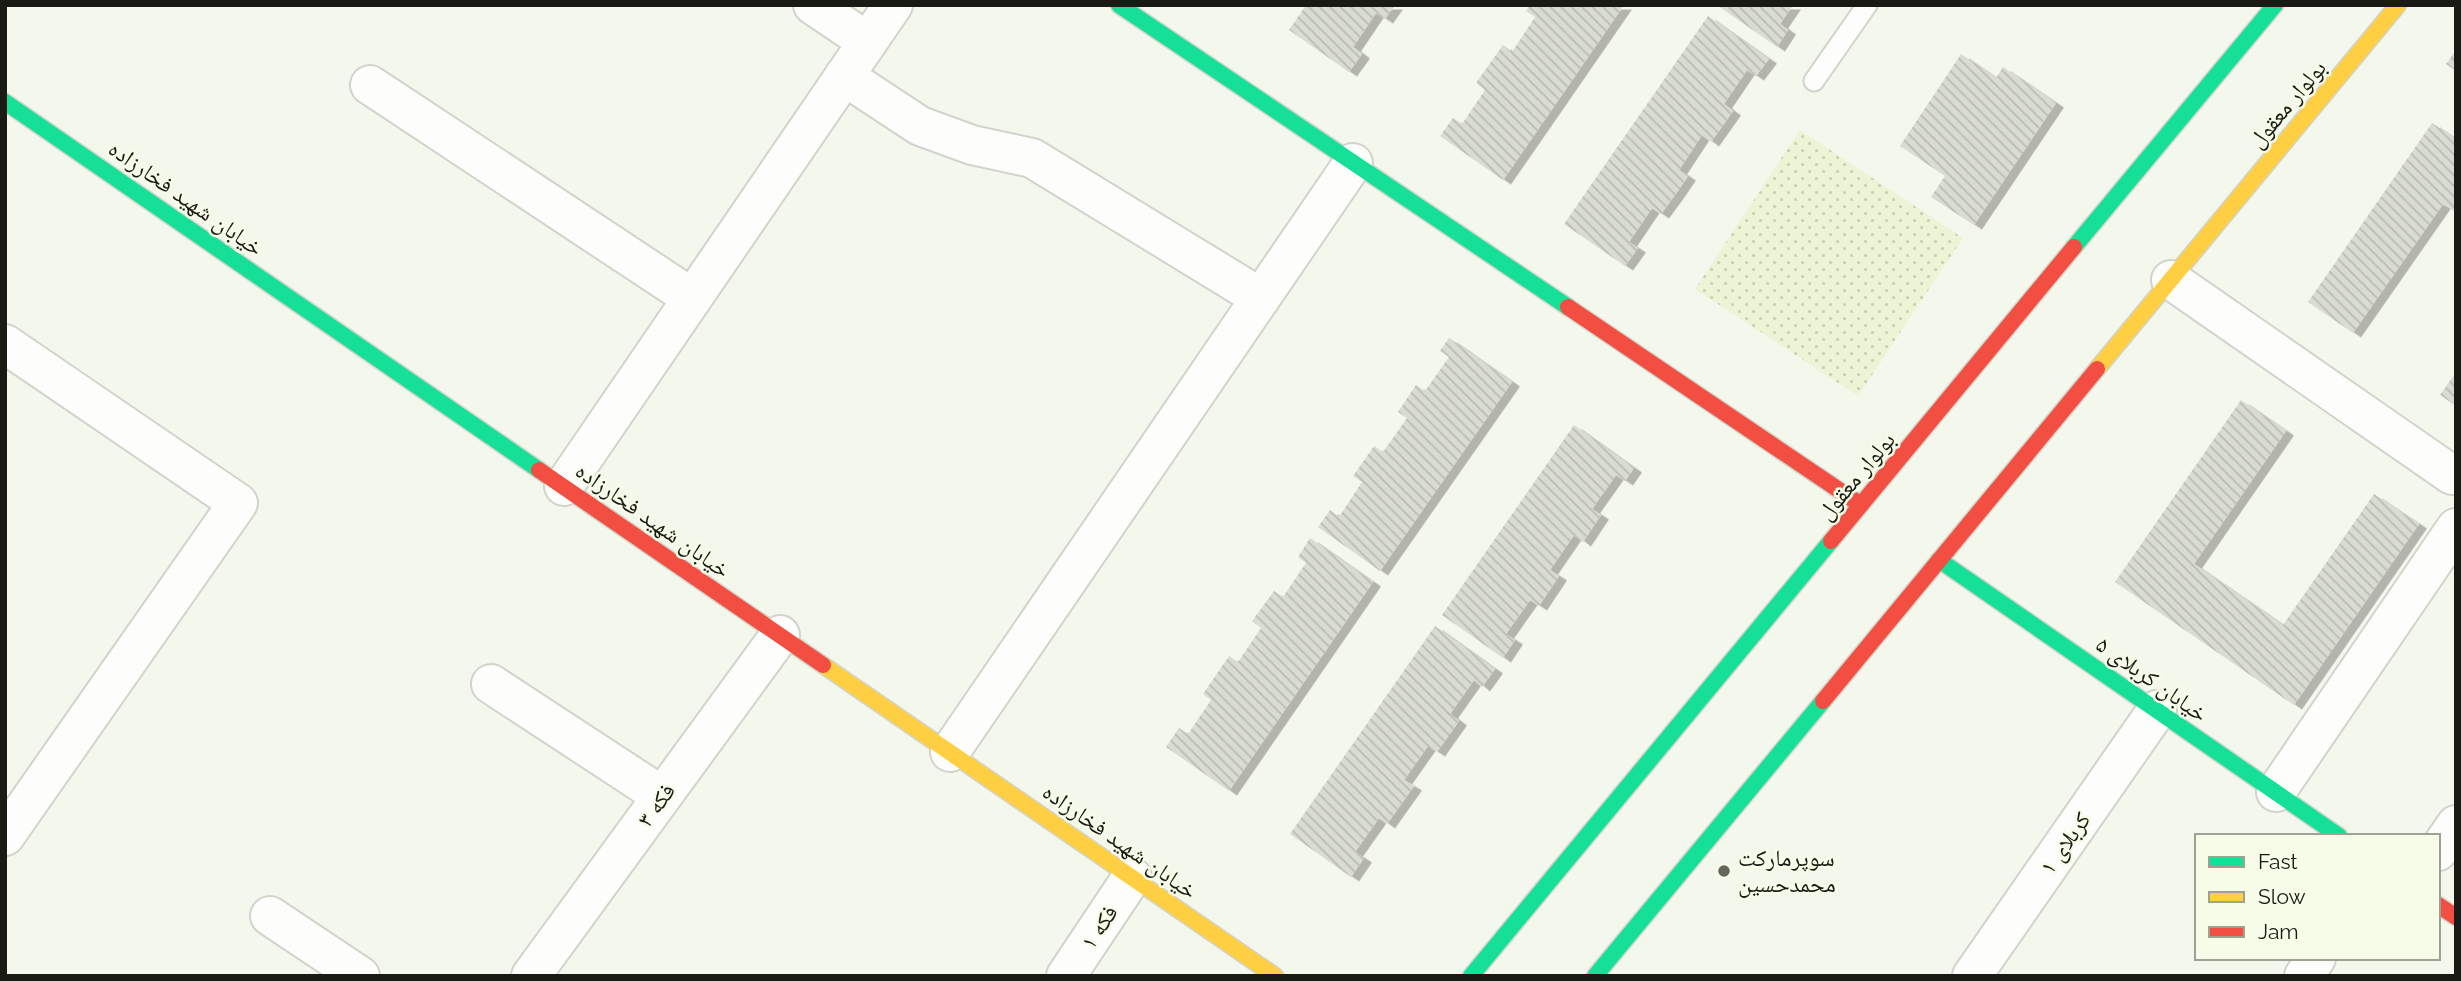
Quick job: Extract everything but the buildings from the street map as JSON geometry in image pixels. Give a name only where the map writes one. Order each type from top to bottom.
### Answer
[{"type":"street","points":[[813,5],[867,43]]},
{"type":"street","points":[[564,486],[893,5]]},
{"type":"street","points":[[1119,5],[1861,505]]},
{"type":"street","name":"بولوار معقول","points":[[1472,976],[2275,5]]},
{"type":"street","name":"بولوار معقول","points":[[1595,976],[2398,5]]},
{"type":"street","points":[[845,76],[920,126],[972,145],[1032,158],[1261,298]]},
{"type":"street","points":[[370,85],[692,298]]},
{"type":"street","name":"خیابان شهید فخارزاده","points":[[5,102],[1275,976]]},
{"type":"street","points":[[950,752],[1353,163]]},
{"type":"street","points":[[2171,280],[2452,475]]},
{"type":"street","points":[[5,344],[238,503],[5,836]]},
{"type":"street","points":[[2276,792],[2456,528]]},
{"type":"street","name":"خیابان کربلای ۵","points":[[1939,560],[2336,834]]},
{"type":"street","name":"فکه ۳","points":[[531,976],[780,635]]},
{"type":"street","points":[[491,684],[662,796]]},
{"type":"street","name":"کربلای ۱","points":[[1972,976],[2157,710]]},
{"type":"street","points":[[2440,848],[2456,825]]},
{"type":"street","name":"فکه ۱","points":[[1066,976],[1132,877]]},
{"type":"street","points":[[2440,906],[2456,917]]},
{"type":"street","points":[[270,916],[360,976]]},
{"type":"street","points":[[2304,976],[2315,960]]},
{"type":"lane","points":[[1814,81],[1867,5]]},
{"type":"green space","points":[[1800,130],[1963,238],[1858,396],[1695,289]]},
{"type":"traffic: fast","points":[[1119,5],[1568,307]]},
{"type":"traffic: fast","points":[[2074,247],[2275,5]]},
{"type":"traffic: fast","points":[[5,102],[539,470]]},
{"type":"traffic: fast","points":[[1471,976],[1831,541]]},
{"type":"traffic: fast","points":[[1939,560],[2336,834]]},
{"type":"traffic: fast","points":[[1595,976],[1823,701]]},
{"type":"traffic: slow","points":[[2097,369],[2398,5]]},
{"type":"traffic: slow","points":[[823,665],[1275,976]]},
{"type":"traffic: jam","points":[[1831,541],[2074,247]]},
{"type":"traffic: jam","points":[[1568,307],[1861,505]]},
{"type":"traffic: jam","points":[[1823,701],[2097,369]]},
{"type":"traffic: jam","points":[[539,470],[823,665]]},
{"type":"traffic: jam","points":[[2440,906],[2456,917]]},
{"type":"place","name":"سوپرمارکت محمدحسین","points":[[1724,871]]}]
